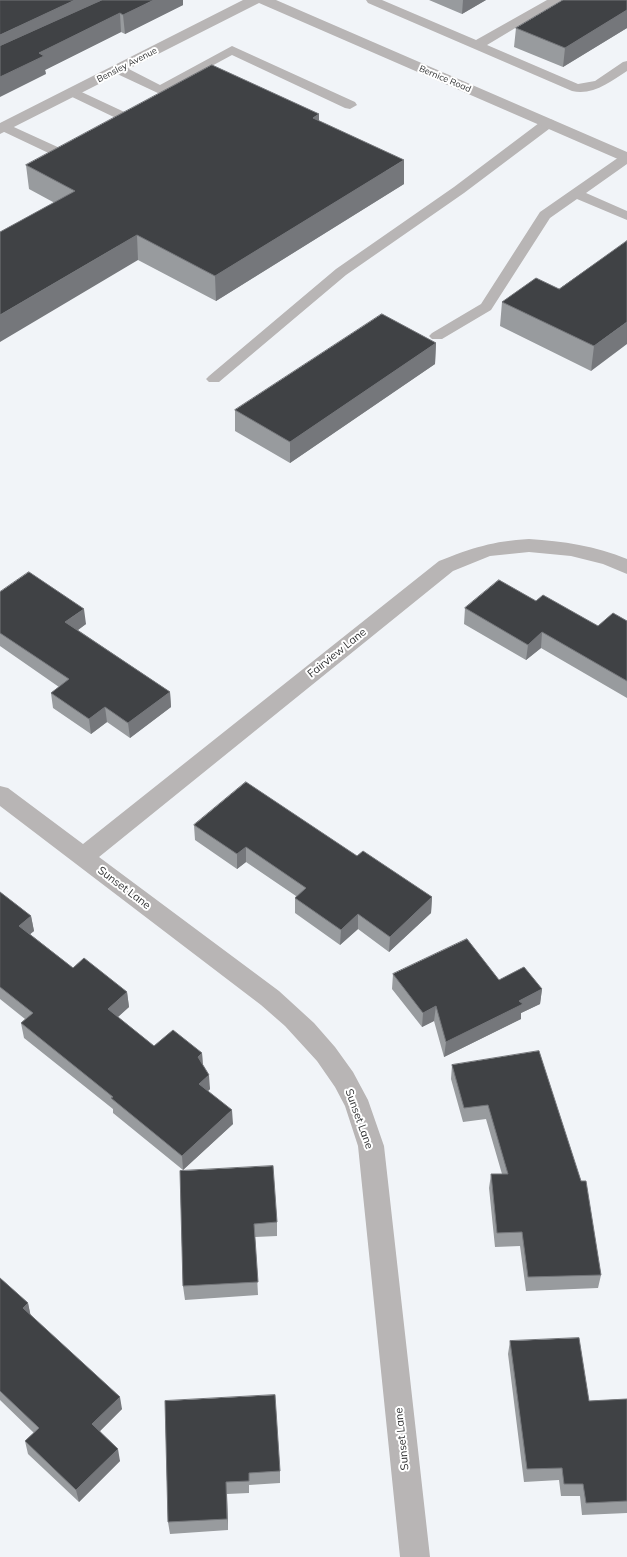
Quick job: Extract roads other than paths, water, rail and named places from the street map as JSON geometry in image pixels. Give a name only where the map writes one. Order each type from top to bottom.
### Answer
[{"type":"street","name":"Bensley Avenue","points":[[2,128],[254,0]]},
{"type":"street","name":"Bernice Road","points":[[264,0],[627,158]]},
{"type":"street","name":"Fairview Lane","points":[[83,856],[446,566],[472,555],[511,546],[548,547],[587,552],[627,567]]},
{"type":"street","name":"Sunset Lane","points":[[0,794],[270,998],[301,1025],[330,1058],[352,1094],[371,1146],[415,1557]]},
{"type":"lane","points":[[372,0],[577,88],[599,84],[627,65]]},
{"type":"lane","points":[[477,45],[556,0]]},
{"type":"lane","points":[[118,69],[160,90],[232,50],[350,105]]},
{"type":"lane","points":[[73,92],[128,119],[102,133]]},
{"type":"lane","points":[[214,379],[341,272],[459,190],[548,124]]},
{"type":"lane","points":[[2,128],[62,154],[89,140]]},
{"type":"lane","points":[[437,336],[486,307],[545,215],[627,158]]},
{"type":"lane","points":[[576,193],[627,216]]}]
